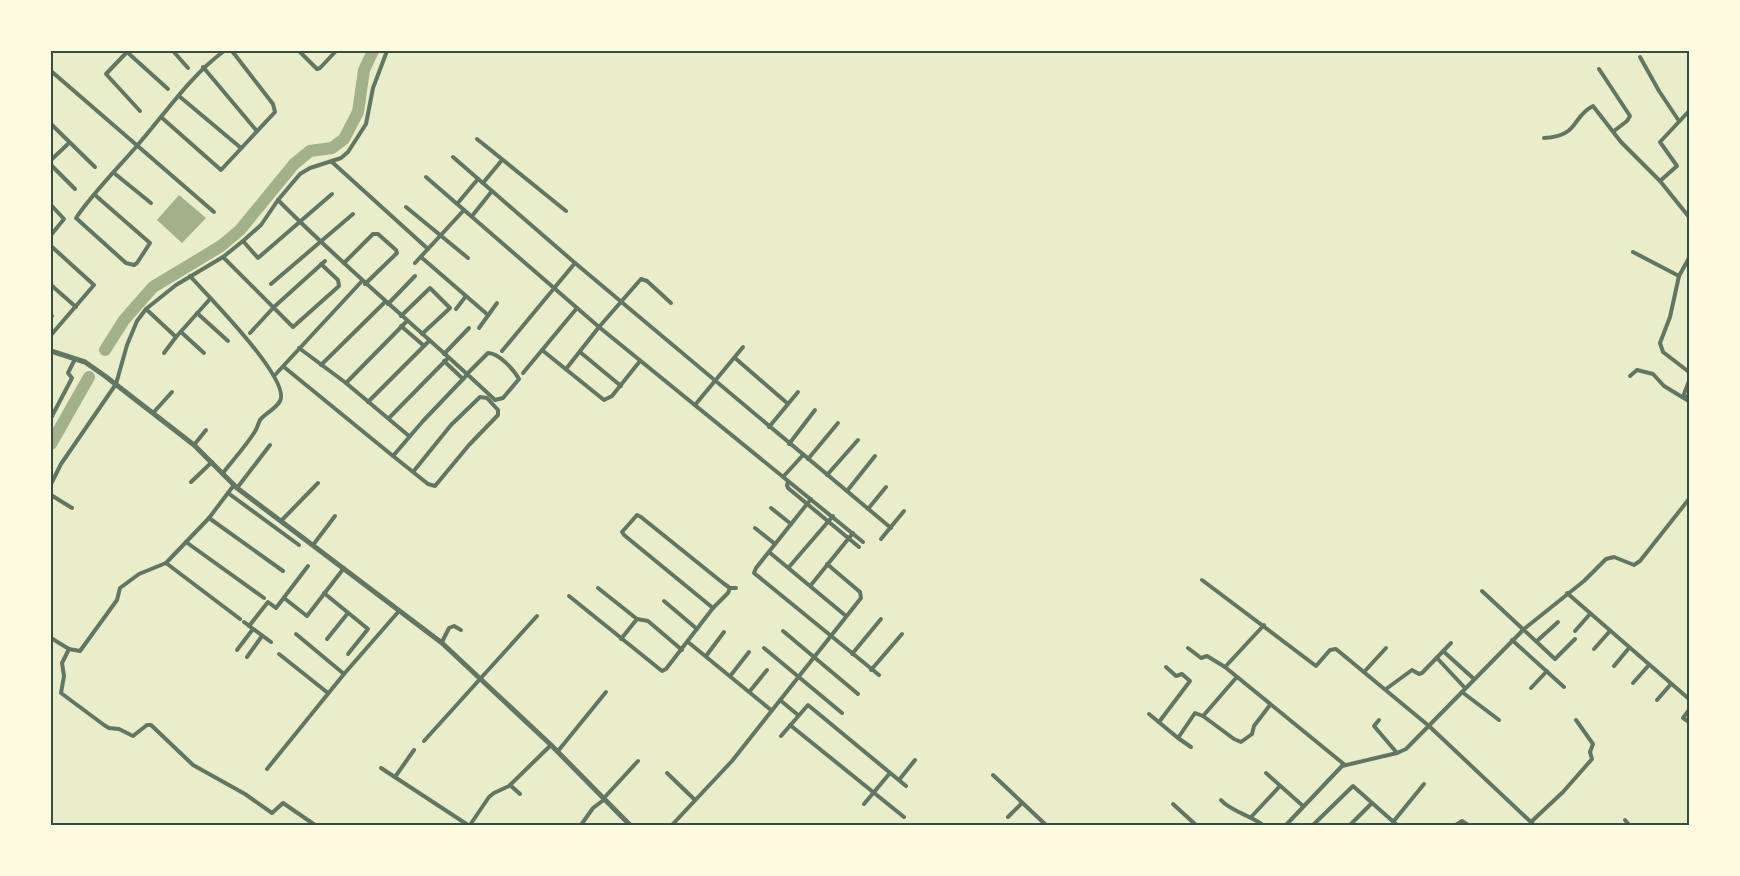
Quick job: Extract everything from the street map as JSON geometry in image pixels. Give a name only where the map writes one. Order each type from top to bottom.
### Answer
[{"type":"street","points":[[140,111],[106,74],[127,51],[168,89]]},
{"type":"street","points":[[173,51],[188,68]]},
{"type":"street","points":[[95,195],[150,243],[140,260],[134,265],[126,263],[76,218],[95,195],[138,145],[161,117],[203,68],[224,51]]},
{"type":"street","points":[[161,117],[221,170],[275,112],[273,104],[232,51]]},
{"type":"street","points":[[299,51],[317,69],[336,51]]},
{"type":"street","points":[[51,484],[61,464],[116,384],[127,345],[137,321],[146,309],[176,285],[223,257],[243,241],[261,225],[300,174],[310,168],[332,162],[348,152],[366,124],[373,88],[387,51]]},
{"type":"street","points":[[1640,57],[1679,120]]},
{"type":"street","points":[[203,68],[256,130]]},
{"type":"street","points":[[1599,69],[1630,116],[1614,131]]},
{"type":"street","points":[[51,71],[214,213]]},
{"type":"street","points":[[179,96],[241,148]]},
{"type":"street","points":[[1544,138],[1558,137],[1568,132],[1591,106],[1600,113],[1621,142],[1660,181],[1689,217]]},
{"type":"street","points":[[1660,181],[1677,166],[1660,142],[1689,111]]},
{"type":"street","points":[[51,124],[95,167]]},
{"type":"street","points":[[477,139],[566,211]]},
{"type":"street","points":[[51,160],[69,143]]},
{"type":"street","points":[[453,157],[575,263],[891,528]]},
{"type":"street","points":[[483,183],[502,160]]},
{"type":"street","points":[[332,162],[428,249]]},
{"type":"street","points":[[51,165],[75,189]]},
{"type":"street","points":[[114,173],[151,203]]},
{"type":"street","points":[[426,177],[599,327],[863,542]]},
{"type":"street","points":[[457,204],[478,179]]},
{"type":"street","points":[[472,216],[492,191]]},
{"type":"street","points":[[243,241],[258,258],[332,194]]},
{"type":"street","points":[[278,200],[363,283],[422,334],[463,379]]},
{"type":"street","points":[[51,205],[63,217],[63,221],[51,235]]},
{"type":"street","points":[[406,207],[468,258]]},
{"type":"street","points":[[415,263],[464,210]]},
{"type":"street","points":[[271,284],[353,214]]},
{"type":"street","points":[[274,376],[363,283],[397,253],[378,234],[374,234],[344,263]]},
{"type":"street","points":[[51,246],[94,285],[51,335]]},
{"type":"street","points":[[1633,252],[1679,276]]},
{"type":"street","points":[[223,257],[274,307],[292,327],[295,327],[339,286],[338,280],[323,262],[274,307],[250,333]]},
{"type":"street","points":[[421,257],[488,315]]},
{"type":"street","points":[[1688,260],[1679,276],[1660,347],[1663,352],[1689,372]]},
{"type":"street","points":[[502,351],[575,263]]},
{"type":"street","points":[[190,276],[243,333],[274,376],[281,395],[280,402],[262,418],[255,432],[223,473]]},
{"type":"street","points":[[321,365],[415,276]]},
{"type":"street","points":[[566,369],[641,279],[647,281],[671,303]]},
{"type":"street","points":[[51,285],[76,307]]},
{"type":"street","points":[[401,316],[430,288],[450,308],[422,334]]},
{"type":"street","points":[[456,309],[466,296]]},
{"type":"street","points":[[164,353],[210,299]]},
{"type":"street","points":[[479,328],[497,303]]},
{"type":"street","points":[[523,373],[577,308]]},
{"type":"street","points":[[146,309],[176,337]]},
{"type":"street","points":[[197,312],[228,341]]},
{"type":"street","points":[[346,383],[406,321]]},
{"type":"street","points":[[401,326],[423,345]]},
{"type":"street","points":[[389,418],[445,358],[469,328]]},
{"type":"street","points":[[180,332],[204,353]]},
{"type":"street","points":[[368,402],[429,341]]},
{"type":"street","points":[[299,348],[410,436]]},
{"type":"street","points":[[695,405],[743,348]]},
{"type":"street","points":[[542,350],[604,400],[609,399],[640,361]]},
{"type":"street","points":[[51,351],[85,362],[116,384],[194,445],[236,487],[442,643],[605,798],[630,825]]},
{"type":"street","points":[[393,456],[467,374],[490,352],[519,379],[498,401],[467,374],[445,358]]},
{"type":"street","points":[[580,352],[621,386]]},
{"type":"street","points":[[735,358],[788,403]]},
{"type":"street","points":[[51,418],[72,378],[68,373],[75,359]]},
{"type":"street","points":[[284,367],[428,484],[435,486],[498,415],[498,410],[487,398],[480,397],[451,425],[413,471]]},
{"type":"street","points":[[1630,376],[1637,370],[1650,372],[1670,390],[1688,401]]},
{"type":"street","points":[[1688,401],[1684,394],[1689,381]]},
{"type":"street","points":[[153,414],[172,392]]},
{"type":"street","points":[[769,427],[798,392]]},
{"type":"street","points":[[789,444],[815,410]]},
{"type":"street","points":[[808,459],[838,423]]},
{"type":"street","points":[[194,445],[206,430]]},
{"type":"street","points":[[827,475],[858,440]]},
{"type":"street","points":[[51,638],[69,649],[80,651],[117,600],[118,591],[122,586],[139,574],[166,563],[209,518],[270,444]]},
{"type":"street","points":[[783,477],[803,455]]},
{"type":"street","points":[[847,491],[875,456]]},
{"type":"street","points":[[191,482],[212,461]]},
{"type":"street","points":[[788,482],[787,486],[807,505],[859,547]]},
{"type":"street","points":[[281,522],[318,483]]},
{"type":"street","points":[[868,509],[886,487]]},
{"type":"street","points":[[228,493],[300,545]]},
{"type":"street","points":[[51,495],[72,508]]},
{"type":"street","points":[[811,499],[754,573],[879,675]]},
{"type":"street","points":[[1286,825],[1346,765],[1406,749],[1512,640],[1584,581],[1606,559],[1614,557],[1634,564],[1640,561],[1689,499]]},
{"type":"street","points":[[771,508],[791,524]]},
{"type":"street","points":[[881,540],[904,512]]},
{"type":"street","points":[[313,545],[335,516]]},
{"type":"street","points":[[713,608],[624,535],[623,529],[637,516],[641,516],[730,588],[736,588]]},
{"type":"street","points":[[789,567],[832,516]]},
{"type":"street","points":[[209,518],[284,571]]},
{"type":"street","points":[[755,528],[775,544]]},
{"type":"street","points":[[811,585],[853,533]]},
{"type":"street","points":[[186,542],[264,598]]},
{"type":"street","points":[[769,552],[846,616]]},
{"type":"street","points":[[166,563],[271,642]]},
{"type":"street","points":[[672,825],[732,760],[862,595],[827,564]]},
{"type":"street","points":[[237,650],[268,602],[276,608],[308,566]]},
{"type":"street","points":[[284,598],[307,616],[344,568]]},
{"type":"street","points":[[1202,580],[1316,666],[1334,648],[1429,726],[1532,824],[1592,759],[1590,752],[1593,744],[1576,720]]},
{"type":"street","points":[[598,588],[637,619],[648,621],[682,650]]},
{"type":"street","points":[[569,596],[662,671],[682,650],[730,588]]},
{"type":"street","points":[[1482,591],[1555,659],[1575,639]]},
{"type":"street","points":[[324,593],[368,629],[348,654]]},
{"type":"street","points":[[1567,593],[1689,699]]},
{"type":"street","points":[[664,601],[697,629]]},
{"type":"street","points":[[267,769],[328,693],[400,610]]},
{"type":"street","points":[[327,639],[348,613]]},
{"type":"street","points":[[1575,631],[1590,615]]},
{"type":"street","points":[[424,741],[537,616]]},
{"type":"street","points":[[621,639],[637,619]]},
{"type":"street","points":[[852,654],[881,620]]},
{"type":"street","points":[[1537,641],[1558,622]]},
{"type":"street","points":[[1225,667],[1264,625]]},
{"type":"street","points":[[442,643],[449,628],[454,626],[461,630]]},
{"type":"street","points":[[783,630],[858,693]]},
{"type":"street","points":[[706,656],[724,632]]},
{"type":"street","points":[[1594,649],[1610,632]]},
{"type":"street","points":[[296,634],[344,674]]},
{"type":"street","points":[[871,670],[902,634]]},
{"type":"street","points":[[247,657],[262,636]]},
{"type":"street","points":[[1512,640],[1564,687]]},
{"type":"street","points":[[688,642],[771,710]]},
{"type":"street","points":[[1386,689],[1412,670],[1419,674],[1422,673],[1451,643]]},
{"type":"street","points":[[764,648],[842,713]]},
{"type":"street","points":[[1188,648],[1201,658],[1207,657],[1225,667],[1269,705],[1346,765]]},
{"type":"street","points":[[1364,672],[1386,648]]},
{"type":"street","points":[[1614,666],[1629,648]]},
{"type":"street","points":[[69,649],[62,663],[64,676],[60,692],[104,725],[133,736],[147,725],[151,725],[201,771],[245,794],[272,813],[283,803],[312,824]]},
{"type":"street","points":[[1443,651],[1474,679]]},
{"type":"street","points":[[731,676],[749,652]]},
{"type":"street","points":[[279,654],[328,693]]},
{"type":"street","points":[[1437,658],[1464,690],[1499,720]]},
{"type":"street","points":[[1634,683],[1649,665]]},
{"type":"street","points":[[1159,722],[1190,681],[1182,674],[1176,675],[1166,667]]},
{"type":"street","points":[[750,691],[767,670]]},
{"type":"street","points":[[1531,688],[1546,671]]},
{"type":"street","points":[[1203,716],[1236,678]]},
{"type":"street","points":[[1657,700],[1671,684]]},
{"type":"street","points":[[557,752],[606,692]]},
{"type":"street","points":[[780,699],[798,715]]},
{"type":"street","points":[[781,736],[808,705],[906,786]]},
{"type":"street","points":[[1178,738],[1195,713],[1242,742],[1252,734],[1254,726],[1269,705]]},
{"type":"street","points":[[1689,710],[1683,717],[1689,722]]},
{"type":"street","points":[[1149,714],[1191,747]]},
{"type":"street","points":[[1379,720],[1374,726],[1397,753]]},
{"type":"street","points":[[790,725],[904,817]]},
{"type":"street","points":[[381,768],[469,825],[489,796],[510,785],[550,745]]},
{"type":"street","points":[[395,777],[414,750]]},
{"type":"street","points":[[581,825],[593,808],[605,798],[638,760]]},
{"type":"street","points":[[899,780],[915,760]]},
{"type":"street","points":[[668,773],[695,800]]},
{"type":"street","points":[[864,804],[890,773]]},
{"type":"street","points":[[1266,773],[1303,806]]},
{"type":"street","points":[[993,775],[1046,825]]},
{"type":"street","points":[[1385,825],[1393,822],[1424,784]]},
{"type":"street","points":[[510,785],[520,794]]},
{"type":"street","points":[[1252,816],[1281,786]]},
{"type":"street","points":[[1313,825],[1352,787],[1357,788],[1393,822]]},
{"type":"street","points":[[1221,800],[1231,808],[1252,816],[1263,825]]},
{"type":"street","points":[[1350,825],[1372,802]]},
{"type":"street","points":[[1008,817],[1022,803]]},
{"type":"street","points":[[1173,804],[1196,825]]},
{"type":"street","points":[[1456,825],[1462,821],[1468,825]]},
{"type":"shaded area","points":[[179,195],[206,218],[182,243],[157,220]]},
{"type":"waterway","points":[[105,350],[124,320],[153,287],[221,246],[240,230],[294,164],[310,151],[332,148],[344,139],[358,112],[364,70],[373,51]]},
{"type":"waterway","points":[[51,444],[89,377]]}]
